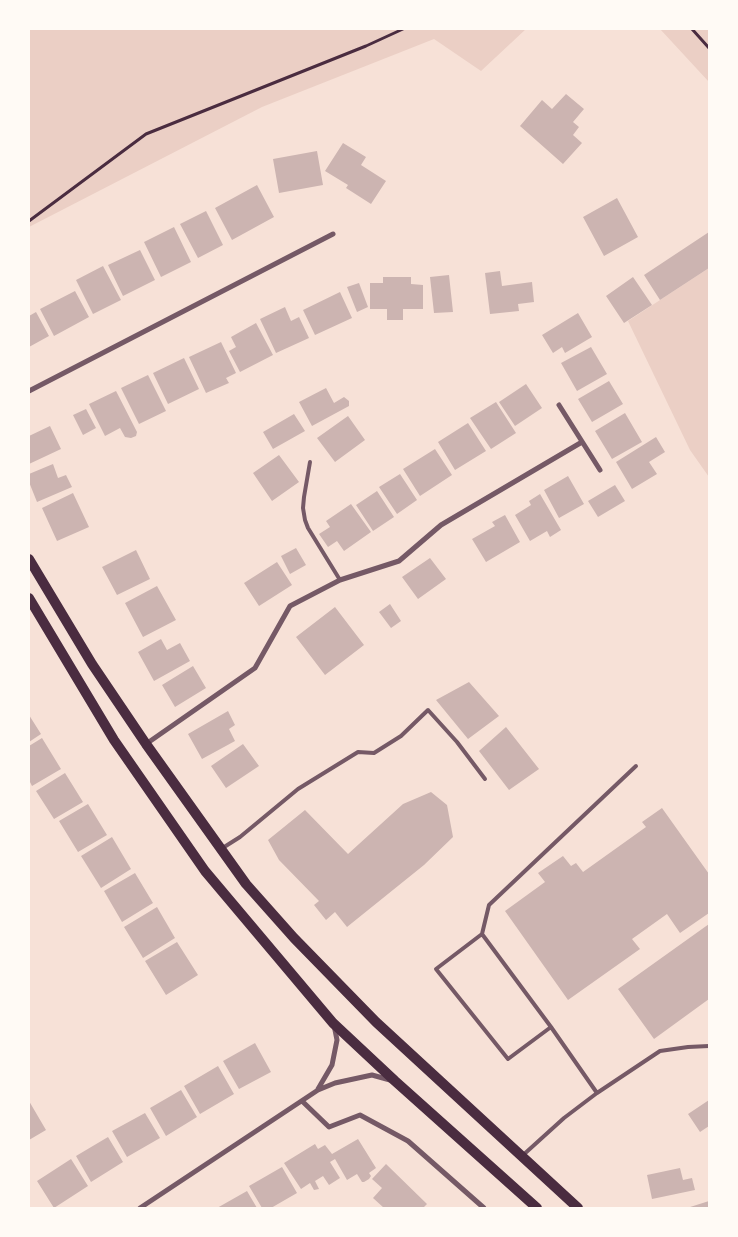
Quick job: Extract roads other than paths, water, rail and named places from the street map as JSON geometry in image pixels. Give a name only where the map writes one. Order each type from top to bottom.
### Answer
[{"type":"main road","points":[[29,559],[92,664],[146,744],[246,884],[294,938],[382,1027],[578,1208]]},
{"type":"main road","points":[[29,598],[114,740],[204,871],[333,1023],[395,1081],[538,1208]]},
{"type":"street","points":[[29,392],[333,234]]},
{"type":"street","points":[[559,406],[600,470]]},
{"type":"street","points":[[146,744],[255,668],[290,606],[340,580],[399,561],[441,525],[582,442]]},
{"type":"street","points":[[318,1090],[332,1065],[337,1040],[333,1023]]},
{"type":"street","points":[[140,1208],[318,1090],[335,1083],[372,1075],[395,1081]]},
{"type":"street","points":[[302,1101],[329,1127],[360,1115],[408,1141],[484,1208]]},
{"type":"lane","points":[[310,462],[303,508],[305,520],[340,580]]},
{"type":"lane","points":[[221,849],[240,837],[298,789],[358,752],[374,753],[402,736],[428,710],[457,742],[485,779]]},
{"type":"lane","points":[[551,1027],[508,1059],[436,968],[482,934],[489,905],[636,766]]},
{"type":"lane","points":[[482,934],[597,1092]]},
{"type":"lane","points":[[522,1156],[564,1118],[597,1092],[660,1051],[688,1046],[709,1046]]}]
